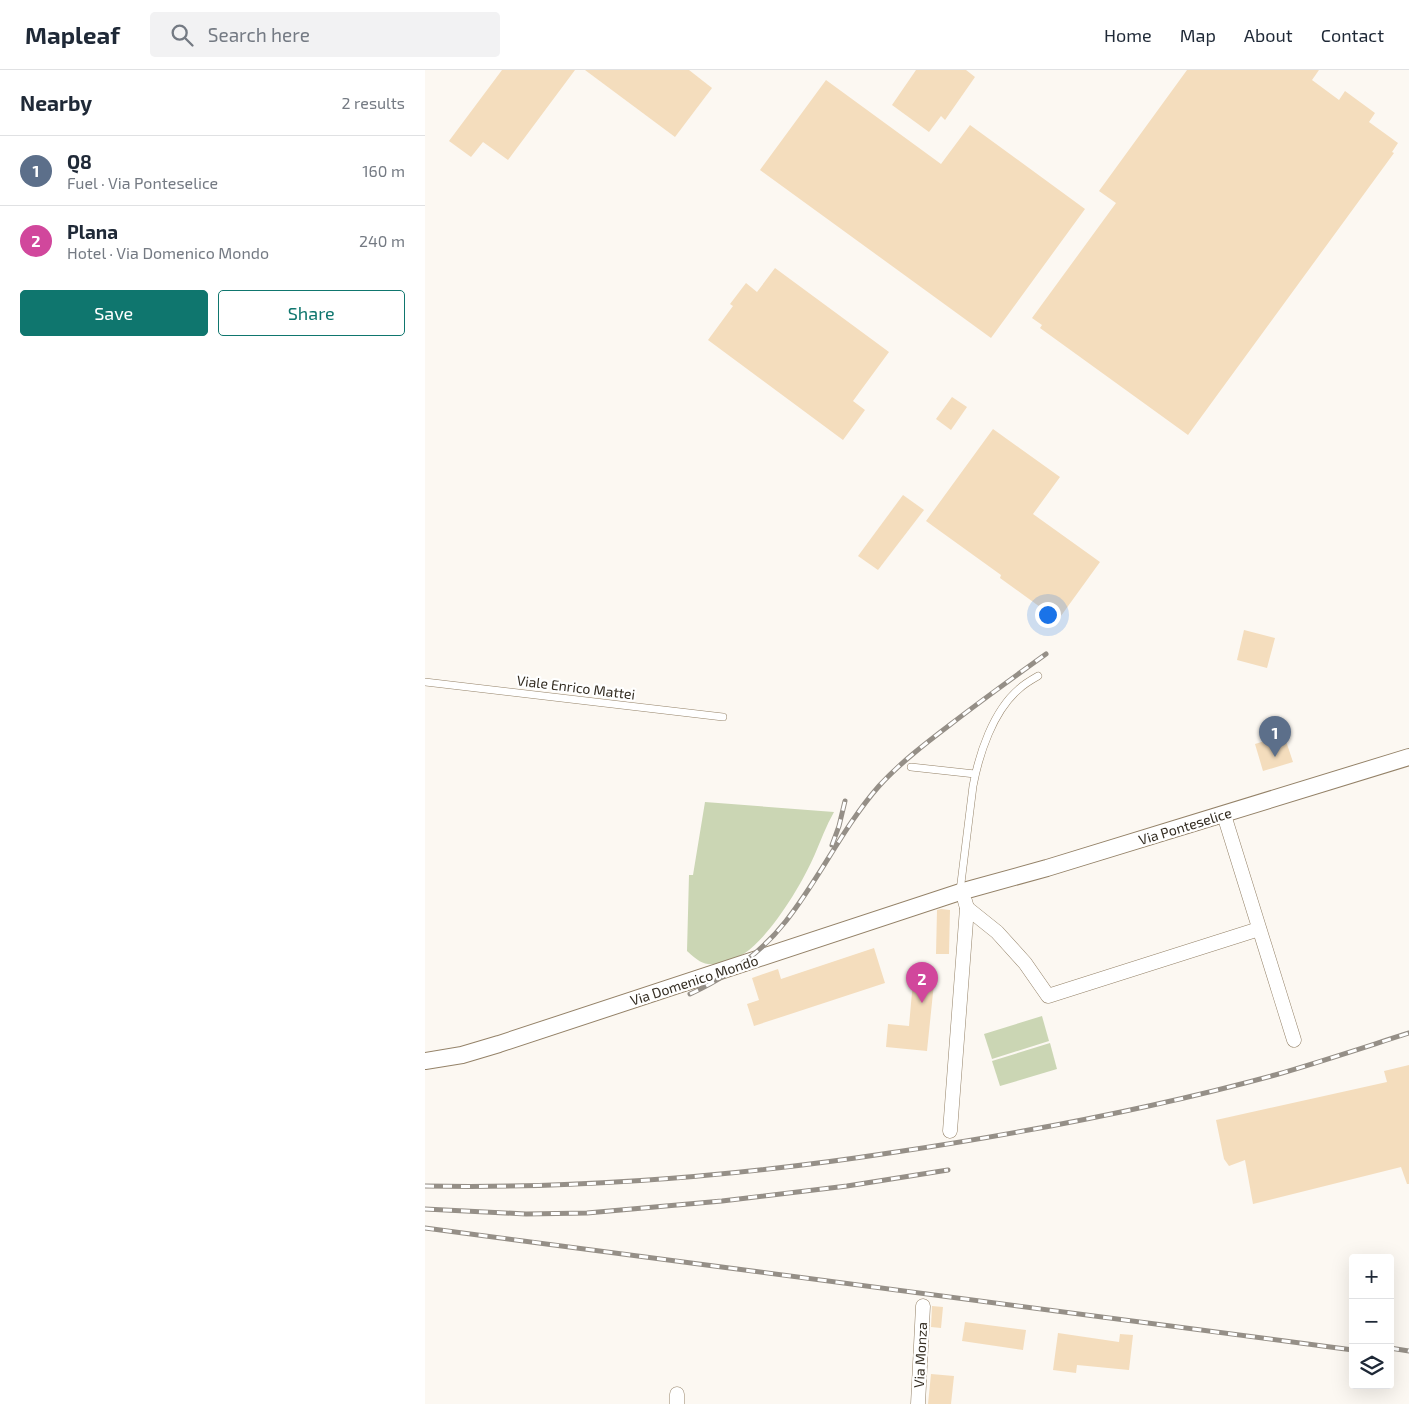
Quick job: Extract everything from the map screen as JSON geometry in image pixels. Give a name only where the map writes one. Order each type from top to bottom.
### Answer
[{"type":"street","name":"Via Ponteselice","points":[[960,892],[1047,868],[1409,757]]},
{"type":"street","points":[[1224,814],[1294,1040]]},
{"type":"street","points":[[960,892],[967,908],[997,932],[1025,963],[1048,996],[1259,929]]},
{"type":"street","name":"Via Domenico Mondo","points":[[425,1061],[462,1055],[499,1044],[960,892]]},
{"type":"street","points":[[950,1131],[967,908]]},
{"type":"street","name":"Via Monza","points":[[917,1404],[923,1306]]},
{"type":"lane","points":[[960,892],[975,774],[989,734],[998,715],[1019,689],[1038,676]]},
{"type":"lane","name":"Viale Enrico Mattei","points":[[425,682],[723,717]]},
{"type":"lane","points":[[911,767],[975,774]]},
{"type":"green space","points":[[705,802],[834,812],[809,866],[776,921],[755,945],[745,953],[724,962],[712,964],[703,963],[687,951],[689,875],[693,875]]},
{"type":"green space","points":[[1042,1016],[1049,1041],[992,1059],[984,1034]]},
{"type":"green space","points":[[1050,1043],[1057,1069],[1000,1086],[992,1061]]},
{"type":"building","points":[[502,70],[575,70],[508,160],[483,142],[471,157],[449,141]]},
{"type":"building","points":[[585,70],[689,70],[712,88],[675,137]]},
{"type":"building","points":[[916,70],[966,70],[975,77],[945,120],[941,116],[929,132],[892,105]]},
{"type":"building","points":[[1187,70],[1319,70],[1312,80],[1339,100],[1345,91],[1375,113],[1369,122],[1398,143],[1392,152],[1394,153],[1188,435],[1040,328],[1042,325],[1032,318],[1116,203],[1099,191]]},
{"type":"building","points":[[826,80],[941,164],[970,125],[1085,209],[991,338],[760,170]]},
{"type":"building","points":[[775,268],[889,352],[853,401],[865,410],[843,440],[708,340],[733,306],[730,304],[746,283],[757,292]]},
{"type":"building","points":[[952,397],[967,407],[951,430],[936,419]]},
{"type":"building","points":[[993,429],[1060,477],[1033,514],[1100,562],[1058,620],[1000,578],[1001,575],[926,521]]},
{"type":"building","points":[[903,495],[924,510],[878,570],[858,556]]},
{"type":"building","points":[[1244,630],[1275,638],[1267,668],[1237,660]]},
{"type":"building","points":[[1284,735],[1293,762],[1263,771],[1255,744]]},
{"type":"building","points":[[937,910],[950,910],[949,954],[936,954]]},
{"type":"building","points":[[874,948],[885,983],[754,1026],[747,1004],[759,1000],[752,978],[778,969],[781,979]]},
{"type":"building","points":[[913,981],[934,983],[927,1051],[886,1047],[888,1024],[909,1026]]},
{"type":"building","points":[[1409,1065],[1409,1184],[1407,1184],[1401,1167],[1253,1204],[1245,1160],[1229,1166],[1224,1159],[1216,1120],[1387,1082],[1384,1071]]},
{"type":"building","points":[[932,1306],[943,1307],[941,1328],[931,1327]]},
{"type":"building","points":[[965,1322],[1026,1330],[1023,1350],[962,1341]]},
{"type":"building","points":[[1058,1333],[1119,1342],[1120,1334],[1133,1335],[1129,1370],[1077,1365],[1076,1373],[1053,1370]]},
{"type":"building","points":[[931,1374],[954,1376],[951,1404],[928,1404]]},
{"type":"railway","points":[[690,994],[730,972],[766,944],[786,921],[810,888],[854,818],[879,786],[896,769],[986,697],[1046,654]]},
{"type":"railway","points":[[832,845],[845,801]]},
{"type":"railway","points":[[425,1186],[543,1185],[661,1179],[779,1168],[944,1145],[1086,1119],[1181,1099],[1275,1075],[1409,1033]]},
{"type":"railway","points":[[425,1209],[526,1214],[587,1213],[722,1201],[847,1186],[948,1170]]},
{"type":"railway","points":[[425,1228],[1349,1349]]},
{"type":"railway","points":[[1394,1349],[1409,1351]]},
{"type":"place","name":"Q8","points":[[1275,757]]},
{"type":"place","name":"Plana","points":[[922,1003]]}]
